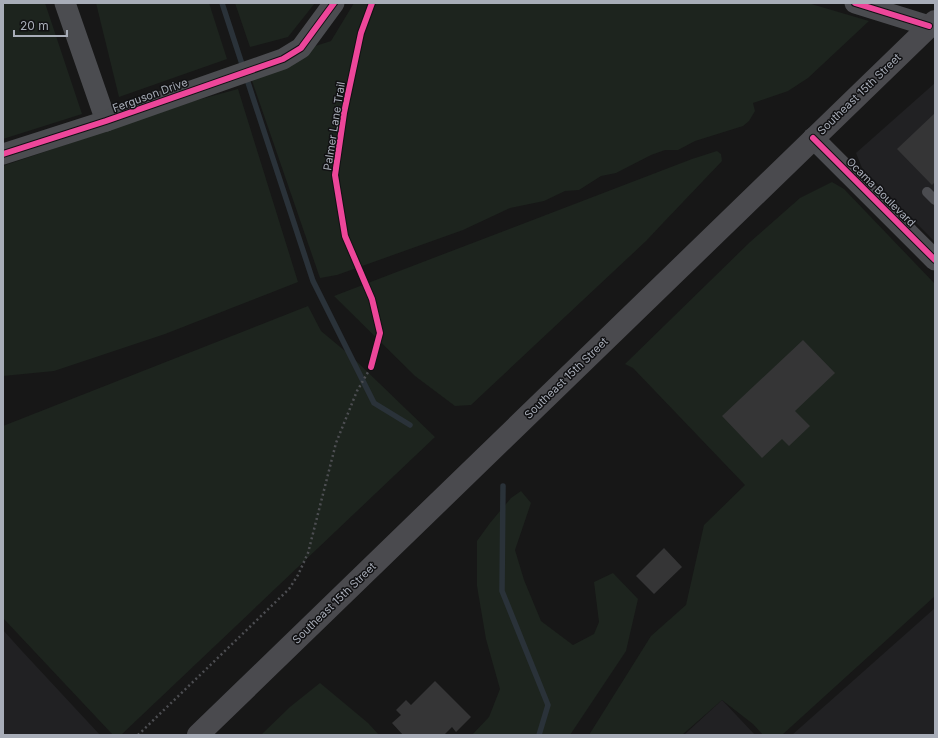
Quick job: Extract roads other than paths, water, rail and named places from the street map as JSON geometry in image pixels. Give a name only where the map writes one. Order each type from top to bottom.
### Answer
[{"type":"main road","name":"Southeast 15th Street","points":[[198,735],[932,24]]},
{"type":"street","points":[[65,3],[106,121]]},
{"type":"street","name":"Ferguson Drive","points":[[3,154],[106,121],[283,59],[301,48],[334,3]]},
{"type":"street","points":[[855,3],[932,24]]},
{"type":"street","name":"Ocama Boulevard","points":[[813,138],[935,260]]},
{"type":"lane","points":[[927,192],[935,200]]},
{"type":"waterway","points":[[222,3],[313,281],[374,403],[410,425]]},
{"type":"waterway","points":[[503,486],[502,591],[548,705],[539,735]]}]
